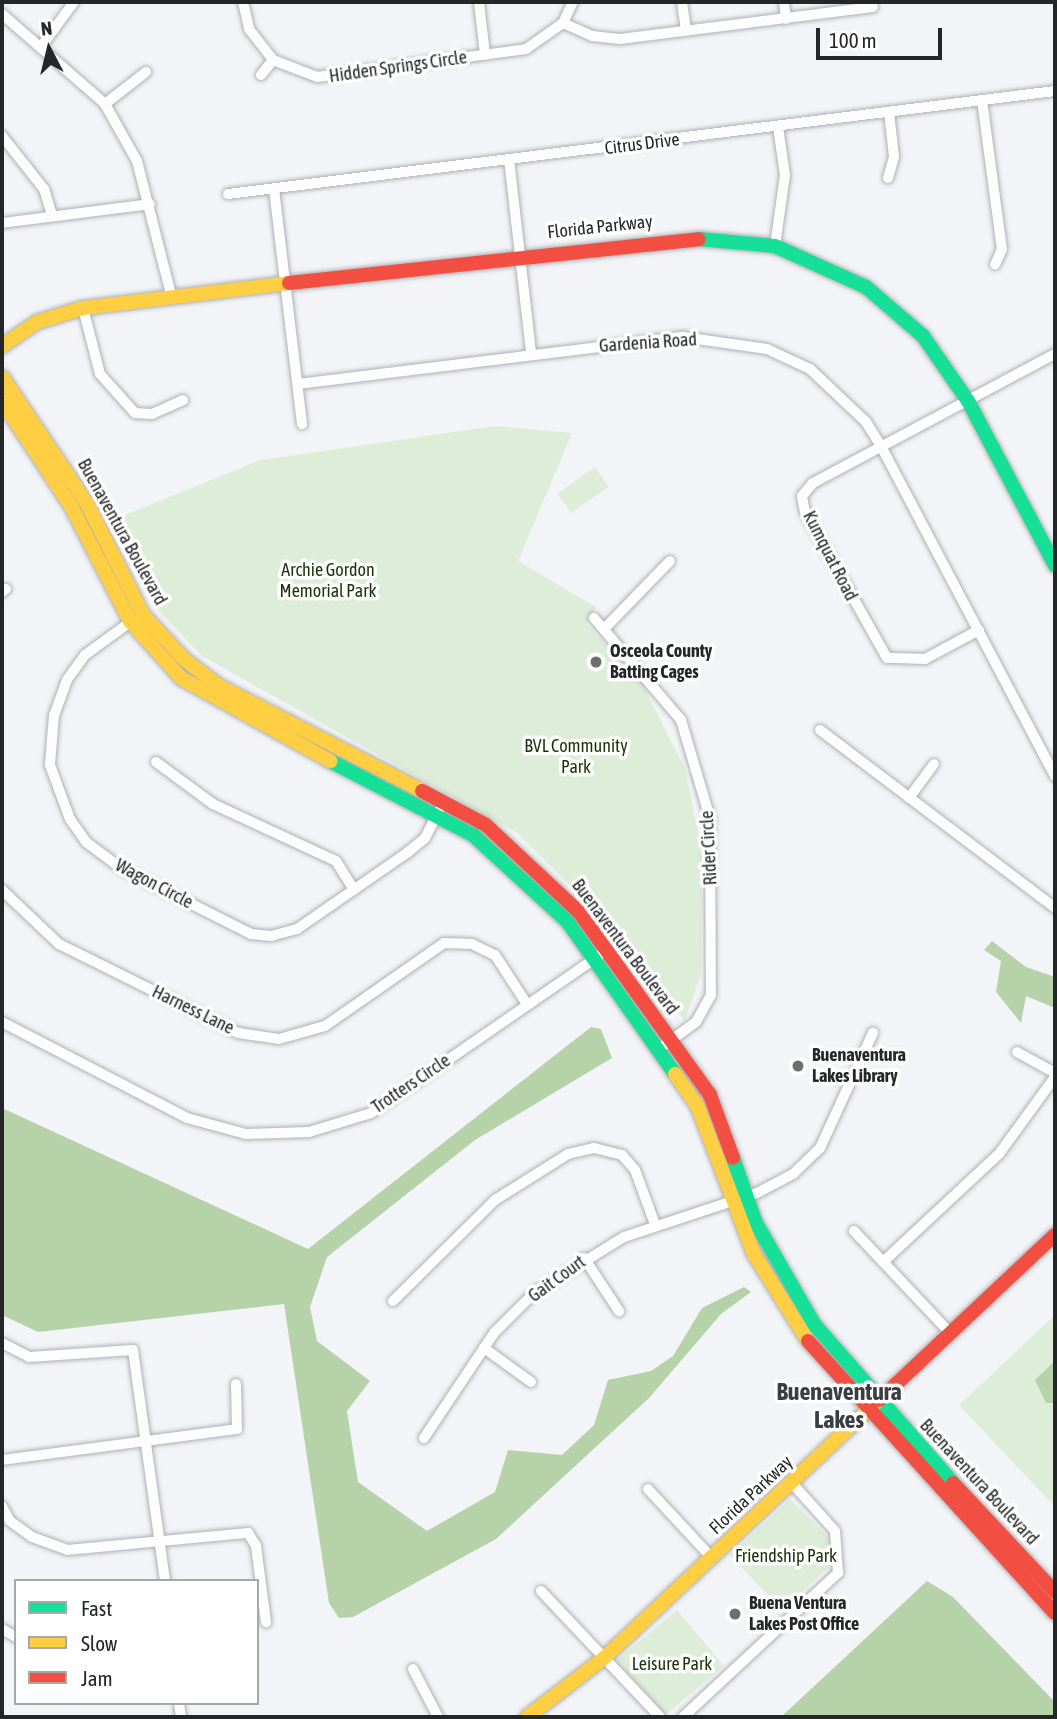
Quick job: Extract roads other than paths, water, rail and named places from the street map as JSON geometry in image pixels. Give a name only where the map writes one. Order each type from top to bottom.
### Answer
[{"type":"main road","name":"Florida Parkway","points":[[2,346],[37,322],[83,308],[680,237],[775,246],[820,261],[897,311],[923,336],[968,401],[1055,565]]},
{"type":"main road","name":"Buenaventura Boulevard","points":[[2,377],[87,504],[136,618]]},
{"type":"main road","name":"Buenaventura Boulevard","points":[[2,401],[71,506],[136,618],[219,686],[441,807],[543,872],[665,1044],[724,1121],[748,1196],[784,1278],[872,1407],[1055,1613]]},
{"type":"main road","name":"Buenaventura Boulevard","points":[[665,1044],[710,1128],[733,1200],[769,1283],[833,1375],[872,1407],[1055,1592]]},
{"type":"main road","name":"Florida Parkway","points":[[527,1717],[604,1658],[1055,1235]]},
{"type":"street","points":[[43,44],[74,2]]},
{"type":"street","points":[[243,2],[249,29],[273,60],[261,75]]},
{"type":"street","points":[[479,2],[485,55]]},
{"type":"street","name":"Hidden Springs Circle","points":[[273,60],[317,77],[526,49],[563,23],[573,2]]},
{"type":"street","points":[[682,2],[686,30]]},
{"type":"street","points":[[784,2],[786,19]]},
{"type":"street","points":[[563,23],[592,36],[620,39],[873,7]]},
{"type":"street","points":[[2,14],[43,44],[105,103],[137,161],[172,298]]},
{"type":"street","points":[[105,103],[146,72]]},
{"type":"street","name":"Citrus Drive","points":[[228,194],[1055,91]]},
{"type":"street","points":[[982,100],[1002,249],[995,265]]},
{"type":"street","points":[[888,178],[894,157],[889,112]]},
{"type":"street","points":[[775,246],[785,204],[778,127]]},
{"type":"street","points":[[2,136],[44,189],[52,216]]},
{"type":"street","points":[[509,159],[531,352]]},
{"type":"street","points":[[274,189],[302,424]]},
{"type":"street","points":[[2,223],[149,204]]},
{"type":"street","points":[[83,308],[100,374],[135,413],[152,414],[183,400]]},
{"type":"street","name":"Gardenia Road","points":[[298,384],[531,352],[683,337],[767,349],[834,388],[882,448],[1055,776]]},
{"type":"street","name":"Kumquat Road","points":[[979,630],[925,659],[887,658],[805,512],[802,496],[813,483],[1055,354]]},
{"type":"street","points":[[605,628],[670,561]]},
{"type":"street","name":"Wagon Circle","points":[[136,618],[85,655],[54,715],[50,765],[57,796],[86,842],[122,869],[251,933],[297,929],[425,838],[441,807]]},
{"type":"street","name":"Rider Circle","points":[[594,618],[681,720],[710,818],[711,995],[696,1022],[665,1044]]},
{"type":"street","points":[[820,730],[1055,908]]},
{"type":"street","points":[[156,762],[214,804],[335,861],[354,890]]},
{"type":"street","points":[[909,798],[934,764]]},
{"type":"street","name":"Harness Lane","points":[[2,890],[59,944],[238,1034],[279,1039],[325,1026],[444,943],[472,944],[495,955],[527,1004]]},
{"type":"street","name":"Trotters Circle","points":[[2,1022],[187,1118],[246,1134],[277,1135],[338,1126],[371,1113],[601,955]]},
{"type":"street","name":"Gait Court","points":[[424,1438],[484,1348],[534,1293],[584,1258],[655,1224],[748,1196],[793,1174],[820,1148],[873,1032]]},
{"type":"street","points":[[883,1262],[999,1154],[1055,1075],[1017,1052]]},
{"type":"street","points":[[393,1301],[495,1200],[568,1154],[594,1148],[622,1155],[635,1170],[655,1224]]},
{"type":"street","points":[[854,1231],[951,1334]]},
{"type":"street","points":[[584,1258],[619,1311]]},
{"type":"street","points":[[2,1343],[38,1358],[122,1347],[133,1350],[139,1368],[165,1579]]},
{"type":"street","points":[[484,1348],[531,1382]]},
{"type":"street","points":[[2,1460],[237,1429],[236,1384]]},
{"type":"street","points":[[683,1717],[838,1573],[835,1531],[792,1483]]},
{"type":"street","points":[[648,1489],[712,1557]]},
{"type":"street","points":[[2,1506],[10,1521],[67,1550],[159,1538],[248,1533],[256,1546],[266,1622]]},
{"type":"street","points":[[541,1591],[660,1717]]},
{"type":"street","points":[[413,1669],[438,1717]]},
{"type":"place","name":"Osceola County Batting Cages","points":[[596,662]]},
{"type":"place","name":"Buenaventura Lakes Library","points":[[798,1066]]},
{"type":"place","name":"Buena Ventura Lakes Post Office","points":[[735,1614]]},
{"type":"district","name":"Buenaventura Lakes","points":[[839,1406]]},
{"type":"park label","name":"Archie Gordon Memorial Park","points":[[328,581]]},
{"type":"park label","name":"BVL Community Park","points":[[576,757]]},
{"type":"park label","name":"Friendship Park","points":[[786,1556]]},
{"type":"park label","name":"Leisure Park","points":[[672,1664]]}]
